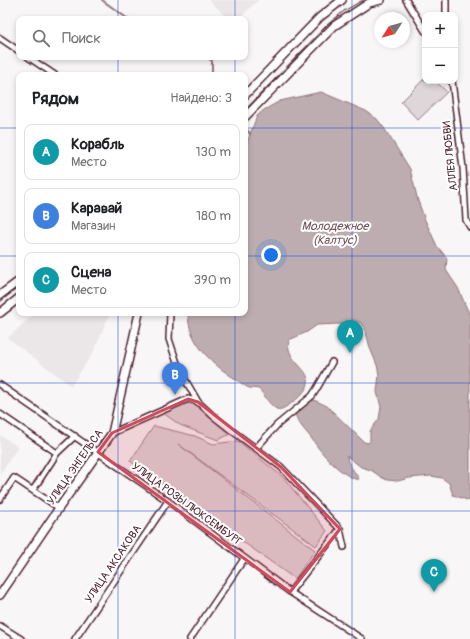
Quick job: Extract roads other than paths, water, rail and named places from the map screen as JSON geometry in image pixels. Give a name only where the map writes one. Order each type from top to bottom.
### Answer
[{"type":"main road","points":[[248,92],[320,17],[342,0]]},
{"type":"main road","points":[[248,114],[334,26],[369,3],[380,0]]},
{"type":"main road","points":[[0,295],[16,283]]},
{"type":"main road","points":[[0,313],[16,300]]},
{"type":"main road","name":"УЛИЦА ЭНГЕЛЬСА","points":[[0,595],[112,433],[138,316]]},
{"type":"street","points":[[406,0],[422,26]]},
{"type":"street","points":[[446,0],[446,12]]},
{"type":"street","points":[[0,38],[16,49]]},
{"type":"street","points":[[32,60],[50,72]]},
{"type":"street","name":"АЛЛЕЯ ЛЮБВИ","points":[[452,84],[463,168],[466,220],[470,227]]},
{"type":"street","points":[[170,316],[169,339],[180,369],[198,402],[212,415],[281,467],[340,529],[344,547]]},
{"type":"street","points":[[256,448],[277,424],[312,396],[332,362]]},
{"type":"street","name":"УЛИЦА РОЗЫ ЛЮКСЕМБУРГ","points":[[0,385],[168,500],[244,559],[290,592],[362,639]]},
{"type":"street","points":[[112,433],[188,399],[198,402]]},
{"type":"street","points":[[0,414],[57,453]]},
{"type":"street","points":[[33,490],[57,453],[75,436]]},
{"type":"street","points":[[0,500],[14,478],[59,508]]},
{"type":"street","name":"УЛИЦА АКСАКОВА","points":[[75,639],[168,500]]},
{"type":"street","points":[[290,592],[340,529]]},
{"type":"street","points":[[190,639],[244,559]]},
{"type":"street","points":[[0,626],[21,639]]},
{"type":"water","name":"Молодежное (Калтус)","points":[[321,92],[366,111],[377,119],[384,128],[410,169],[418,201],[425,220],[437,246],[447,258],[446,270],[458,288],[470,316],[470,501],[453,495],[449,483],[442,478],[431,476],[409,478],[398,481],[387,480],[371,470],[361,467],[347,456],[348,462],[359,479],[350,477],[328,459],[300,424],[295,413],[305,403],[314,400],[327,406],[364,442],[368,443],[370,441],[370,431],[379,419],[381,407],[377,392],[379,375],[366,332],[361,323],[353,320],[344,325],[317,325],[307,332],[289,340],[289,350],[308,378],[308,385],[302,394],[289,405],[279,410],[271,404],[259,389],[247,387],[219,367],[204,352],[192,334],[188,316],[248,316],[248,140],[257,116],[264,110],[280,101]]},
{"type":"waterway","points":[[102,0],[124,16]]},
{"type":"waterway","points":[[211,60],[212,72]]},
{"type":"tram line","points":[[248,107],[327,25],[344,11],[363,0]]},
{"type":"tram line","points":[[0,302],[16,289]]},
{"type":"place","name":"Корабль","points":[[350,353]]},
{"type":"place","name":"Каравай","points":[[175,395]]},
{"type":"place","name":"Сцена","points":[[434,592]]}]
